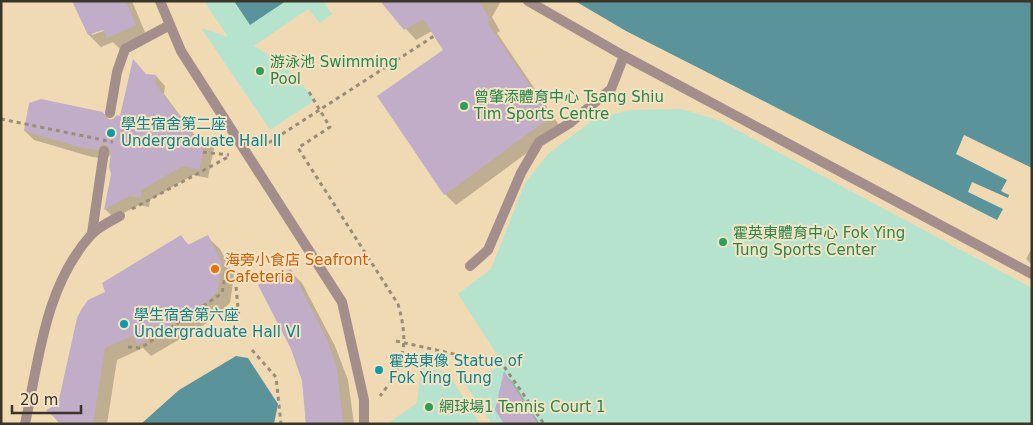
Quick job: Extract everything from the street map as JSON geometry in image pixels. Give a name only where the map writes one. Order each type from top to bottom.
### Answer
[{"type":"lane","points":[[160,1],[181,51],[342,302],[364,400],[364,419]]},
{"type":"lane","points":[[528,1],[624,56],[1032,274]]},
{"type":"lane","points":[[110,113],[117,72],[125,49],[170,25]]},
{"type":"lane","points":[[470,266],[488,250],[521,173],[539,142],[570,122],[611,89],[624,56]]},
{"type":"lane","points":[[92,234],[104,151]]},
{"type":"lane","points":[[25,424],[46,327],[58,285],[92,234],[120,216]]},
{"type":"path","points":[[274,139],[325,108],[434,36]]},
{"type":"path","points":[[309,92],[330,127],[298,148],[398,304],[405,328],[405,343],[394,378],[364,419]]},
{"type":"path","points":[[1,119],[113,142]]},
{"type":"path","points":[[120,216],[244,149]]},
{"type":"path","points":[[202,152],[231,156]]},
{"type":"path","points":[[128,347],[141,348],[222,293],[228,258],[233,255],[239,318]]},
{"type":"path","points":[[396,341],[503,365],[544,424]]},
{"type":"path","points":[[252,350],[276,378],[281,424]]},
{"type":"shaded area","points":[[1,1],[575,1],[626,31],[997,220],[1002,209],[968,192],[972,182],[1001,192],[956,154],[964,134],[1032,168],[1032,424],[1,424]]},
{"type":"green space","name":"游泳池 Swimming Pool","points":[[204,1],[323,1],[332,14],[320,23],[308,9],[254,46],[288,69],[314,101],[270,130],[201,28],[228,37]]},
{"type":"green space","name":"霍英東體育中心 Fok Ying Tung Sports Center","points":[[681,109],[718,120],[1032,288],[1032,424],[492,424],[465,384],[503,364],[458,294],[491,269],[525,183],[548,154],[593,120],[628,110]]},
{"type":"green space","points":[[421,367],[448,373],[480,424],[387,424],[417,403]]},
{"type":"water","points":[[234,1],[286,1],[250,25]]},
{"type":"water","points":[[575,1],[1032,1],[1032,168],[964,135],[956,154],[1007,180],[1001,191],[1009,195],[1008,198],[972,182],[968,192],[1003,209],[997,220],[626,31]]},
{"type":"water","points":[[236,356],[248,358],[278,404],[274,424],[141,424],[179,390]]},
{"type":"building","points":[[72,1],[126,1],[136,25],[107,38],[103,30],[88,35]]},
{"type":"building","name":"曾肇添體育中心 Tsang Shiu Tim Sports Centre","points":[[380,1],[479,1],[490,20],[487,22],[551,117],[444,195],[377,96],[443,50],[423,19],[404,30]]},
{"type":"building","name":"學生宿舍第二座 Undergraduate Hall II","points":[[133,59],[146,74],[156,75],[155,83],[193,135],[206,137],[199,170],[183,166],[141,190],[141,198],[129,196],[104,210],[111,174],[109,167],[111,152],[109,146],[102,144],[97,150],[82,148],[24,131],[29,103],[41,99],[103,112],[108,120],[113,119],[117,115],[120,116]]},
{"type":"building","name":"學生宿舍第六座 Undergraduate Hall VI","points":[[181,235],[188,245],[208,235],[222,262],[218,290],[212,298],[194,311],[138,345],[132,336],[105,348],[93,424],[62,424],[46,410],[58,404],[77,318],[81,310],[88,300],[105,292],[102,283]]},
{"type":"building","points":[[291,269],[324,333],[337,367],[343,424],[306,424],[302,381],[291,349],[258,285],[276,273],[277,275]]},
{"type":"building","points":[[504,371],[538,424],[504,424],[495,410]]},
{"type":"place","name":"游泳池 Swimming Pool","points":[[260,71]]},
{"type":"place","name":"曾肇添體育中心 Tsang Shiu Tim Sports Centre","points":[[464,106]]},
{"type":"place","name":"學生宿舍第二座 Undergraduate Hall II","points":[[111,133]]},
{"type":"place","name":"霍英東體育中心 Fok Ying Tung Sports Center","points":[[723,242]]},
{"type":"place","name":"海旁小食店 Seafront Cafeteria","points":[[215,269]]},
{"type":"place","name":"學生宿舍第六座 Undergraduate Hall VI","points":[[124,324]]},
{"type":"place","name":"霍英東像 Statue of Fok Ying Tung","points":[[379,370]]},
{"type":"place","name":"網球場1 Tennis Court 1","points":[[429,407]]}]
